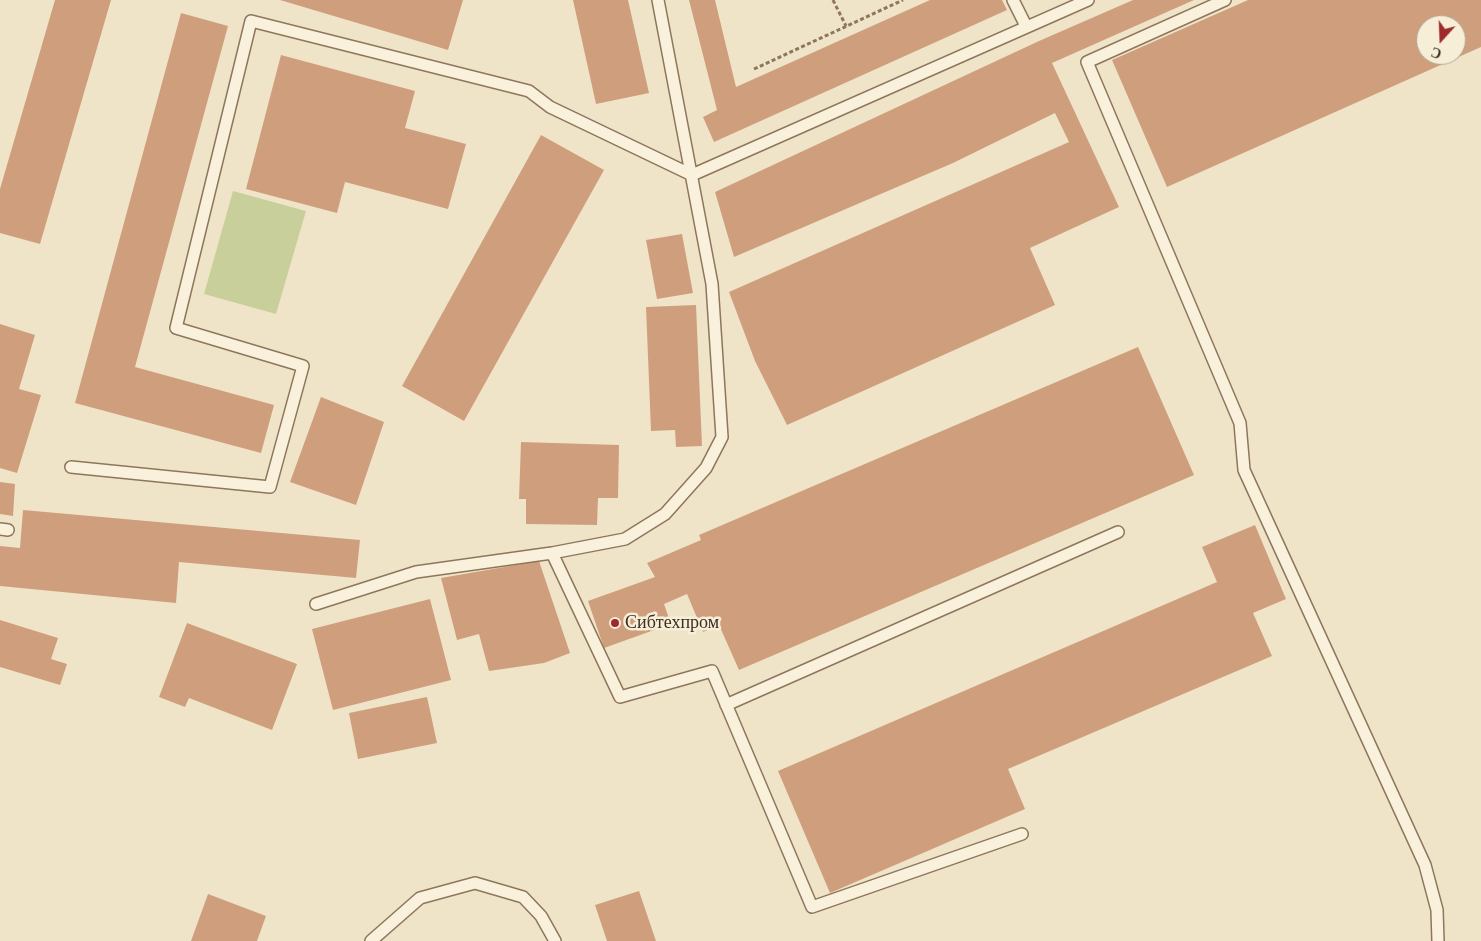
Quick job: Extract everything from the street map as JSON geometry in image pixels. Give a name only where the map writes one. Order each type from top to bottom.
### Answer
[{"type":"lane","points":[[316,604],[416,572],[552,553],[626,539],[665,514],[706,468],[722,436],[712,284],[658,0]]},
{"type":"lane","points":[[1013,0],[1026,26]]},
{"type":"lane","points":[[71,467],[270,487],[303,366],[176,328],[251,21],[529,91],[550,107],[692,174],[1088,0]]},
{"type":"lane","points":[[1225,0],[1087,62],[1240,423],[1244,470],[1425,865],[1437,910],[1438,941]]},
{"type":"lane","points":[[726,704],[1118,532]]},
{"type":"lane","points":[[552,553],[620,697],[712,671],[812,907],[1022,834]]},
{"type":"lane","points":[[371,941],[420,898],[474,883],[523,897],[541,916],[555,941]]},
{"type":"path","points":[[834,0],[846,26]]},
{"type":"path","points":[[754,69],[903,0]]},
{"type":"green space","points":[[233,191],[306,211],[276,314],[204,294]]},
{"type":"building","points":[[55,0],[111,0],[40,244],[0,233],[0,189]]},
{"type":"building","points":[[280,0],[463,0],[448,50]]},
{"type":"building","points":[[573,0],[628,0],[649,93],[596,104]]},
{"type":"building","points":[[689,0],[715,0],[736,87],[930,0],[1002,0],[1007,10],[714,142],[703,117],[717,110]]},
{"type":"building","points":[[1133,0],[1194,0],[1052,63],[1119,207],[1030,248],[1055,305],[787,425],[755,361],[729,292],[1069,142],[1055,113],[953,163],[734,257],[715,192],[1039,41]]},
{"type":"building","points":[[1248,0],[1481,0],[1481,47],[1466,54],[1466,15],[1416,15],[1416,65],[1441,65],[1167,187],[1112,60]]},
{"type":"building","points":[[181,13],[228,26],[135,367],[274,405],[261,453],[75,403]]},
{"type":"building","points":[[281,55],[415,91],[405,128],[466,144],[448,209],[345,182],[337,213],[246,189]]},
{"type":"building","points":[[541,135],[604,170],[464,421],[402,386]]},
{"type":"building","points":[[682,234],[693,293],[657,299],[646,240]]},
{"type":"building","points":[[696,305],[702,446],[676,447],[675,430],[651,431],[646,307]]},
{"type":"building","points":[[0,324],[35,335],[19,389],[41,395],[17,473],[0,468]]},
{"type":"building","points":[[1138,347],[1194,475],[739,670],[719,625],[703,632],[687,594],[664,604],[671,624],[604,648],[588,601],[655,577],[647,563],[701,540],[699,535]]},
{"type":"building","points":[[321,397],[384,422],[356,505],[290,482]]},
{"type":"building","points":[[521,442],[619,445],[618,498],[598,498],[597,525],[526,524],[526,499],[519,499]]},
{"type":"building","points":[[0,482],[15,484],[13,516],[0,514]]},
{"type":"building","points":[[23,510],[360,540],[356,578],[179,562],[176,603],[0,586],[0,546],[20,548]]},
{"type":"building","points":[[1255,525],[1286,599],[1253,613],[1272,656],[1008,769],[1025,809],[830,893],[778,771],[1217,582],[1202,547]]},
{"type":"building","points":[[539,561],[570,653],[544,663],[489,671],[479,634],[457,640],[441,578]]},
{"type":"building","points":[[430,599],[451,680],[333,710],[312,629]]},
{"type":"building","points":[[0,620],[58,638],[51,659],[67,664],[60,685],[0,667]]},
{"type":"building","points":[[187,623],[297,664],[272,730],[189,698],[185,707],[159,697]]},
{"type":"building","points":[[427,697],[437,743],[358,759],[349,713]]},
{"type":"building","points":[[639,891],[656,941],[607,941],[595,905]]},
{"type":"building","points":[[208,894],[266,916],[257,941],[191,941]]},
{"type":"place","name":"Сибтехпром","points":[[615,623]]}]
